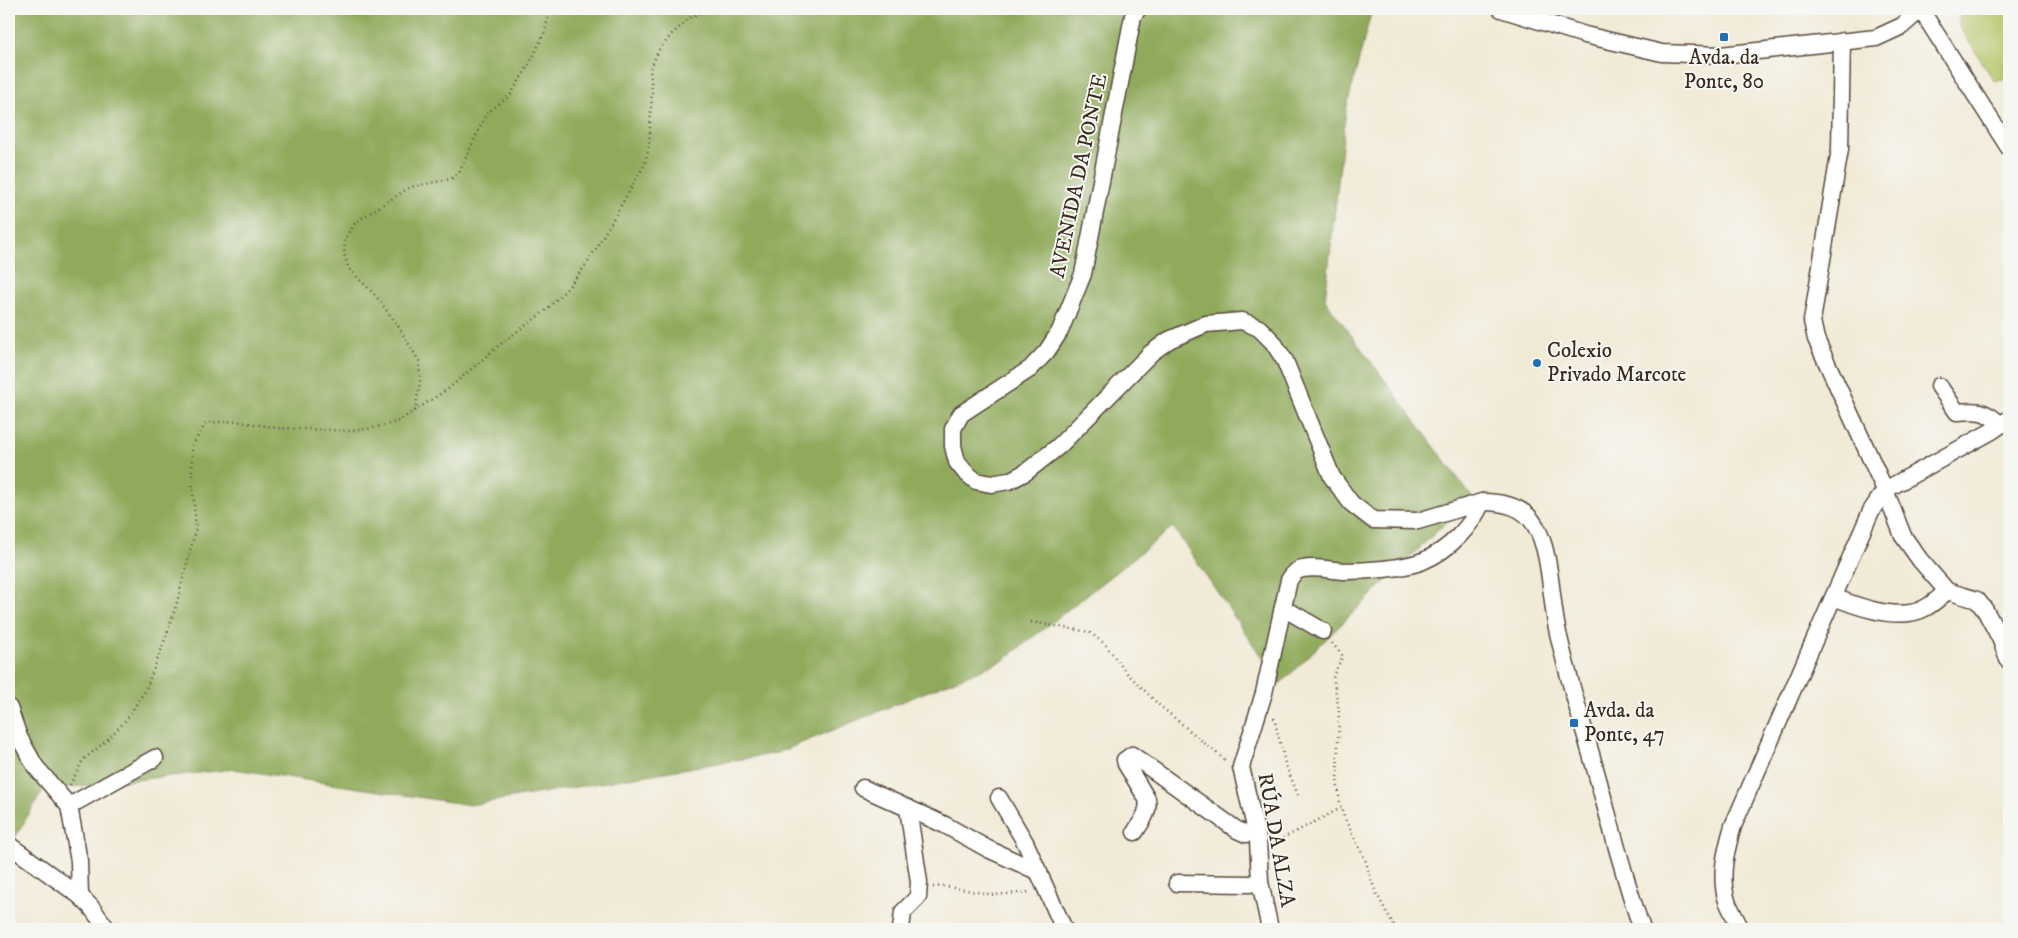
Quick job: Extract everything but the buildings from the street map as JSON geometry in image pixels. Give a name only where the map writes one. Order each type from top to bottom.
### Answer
[{"type":"street","name":"AVENIDA DA PONTE","points":[[1138,9],[1133,16],[1084,274],[1060,332],[1047,351],[1030,369],[961,414],[953,428],[953,446],[957,462],[976,481],[991,484],[1009,482],[1026,472],[1059,446],[1151,353],[1169,340],[1206,324],[1242,321],[1259,328],[1273,342],[1285,361],[1332,477],[1351,503],[1373,520],[1418,521],[1482,502],[1500,503],[1522,510],[1535,524],[1543,543],[1552,606],[1566,665],[1642,929]]},
{"type":"street","points":[[1501,9],[1585,35],[1662,53],[1721,55],[1876,38],[1902,26],[1921,9],[2009,148]]},
{"type":"street","points":[[1842,41],[1840,148],[1812,321],[1816,339],[1903,536],[1920,560],[1947,591],[1977,600],[1985,610],[2000,638],[2009,662]]},
{"type":"street","points":[[1939,386],[1957,412],[1973,411],[1989,414],[2005,422]]},
{"type":"street","points":[[1741,929],[1727,900],[1723,879],[1726,851],[1733,826],[1871,511],[1884,490],[2005,422]]},
{"type":"street","name":"RÚA DA ALZA","points":[[1270,929],[1260,882],[1256,832],[1241,767],[1262,701],[1289,580],[1296,572],[1308,569],[1345,571],[1384,569],[1423,561],[1449,545],[1474,519],[1482,502]]},
{"type":"street","points":[[1834,597],[1865,609],[1883,613],[1900,613],[1924,608],[1947,591]]},
{"type":"street","points":[[1282,611],[1292,613],[1323,631]]},
{"type":"street","points":[[9,708],[19,737],[35,766],[69,806],[86,901]]},
{"type":"street","points":[[1135,832],[1146,814],[1148,805],[1147,799],[1126,764],[1125,760],[1132,755],[1237,830],[1246,834],[1256,832]]},
{"type":"street","points":[[69,806],[155,758]]},
{"type":"street","points":[[863,788],[945,825],[988,849],[1039,872]]},
{"type":"street","points":[[999,798],[1025,842],[1064,929]]},
{"type":"street","points":[[901,929],[903,912],[918,897],[919,888],[908,808]]},
{"type":"street","points":[[9,845],[86,901],[107,929]]},
{"type":"street","points":[[1177,883],[1250,884],[1260,882]]},
{"type":"path","points":[[414,412],[420,382],[419,361],[398,326],[376,296],[349,269],[344,254],[345,238],[356,222],[410,187],[451,179],[459,173],[486,114],[511,94],[530,63],[544,34],[550,9]]},
{"type":"path","points":[[69,806],[72,780],[83,760],[106,741],[126,720],[145,691],[162,648],[176,606],[196,528],[192,480],[192,446],[206,423],[234,421],[278,428],[351,431],[397,422],[448,389],[504,342],[545,311],[566,290],[588,262],[645,164],[650,135],[652,91],[650,69],[653,62],[672,34],[691,18],[709,9]]},
{"type":"path","points":[[1031,622],[1089,632],[1105,644],[1126,672],[1159,705],[1230,765],[1241,767]]},
{"type":"path","points":[[1323,631],[1343,656],[1333,676],[1339,711],[1337,779],[1341,808],[1365,859],[1375,891],[1396,929]]},
{"type":"path","name":"RÚA DA ALZA","points":[[1262,701],[1271,711],[1277,727],[1285,764],[1298,795]]},
{"type":"path","points":[[1258,851],[1341,808]]},
{"type":"path","points":[[919,888],[943,886],[994,895],[1047,890]]},
{"type":"green space","points":[[9,9],[1372,9],[1346,110],[1325,300],[1472,497],[1280,684],[1173,527],[1004,660],[777,753],[470,805],[234,769],[43,790],[9,848]]},
{"type":"green space","points":[[1970,9],[2009,9],[2009,81],[2002,79],[1994,81],[1958,24],[1960,16]]},
{"type":"place","name":"Avda. da Ponte, 80","points":[[1724,37]]},
{"type":"place","name":"Colexio Privado Marcote","points":[[1537,363]]},
{"type":"place","name":"Avda. da Ponte, 47","points":[[1574,723]]}]
